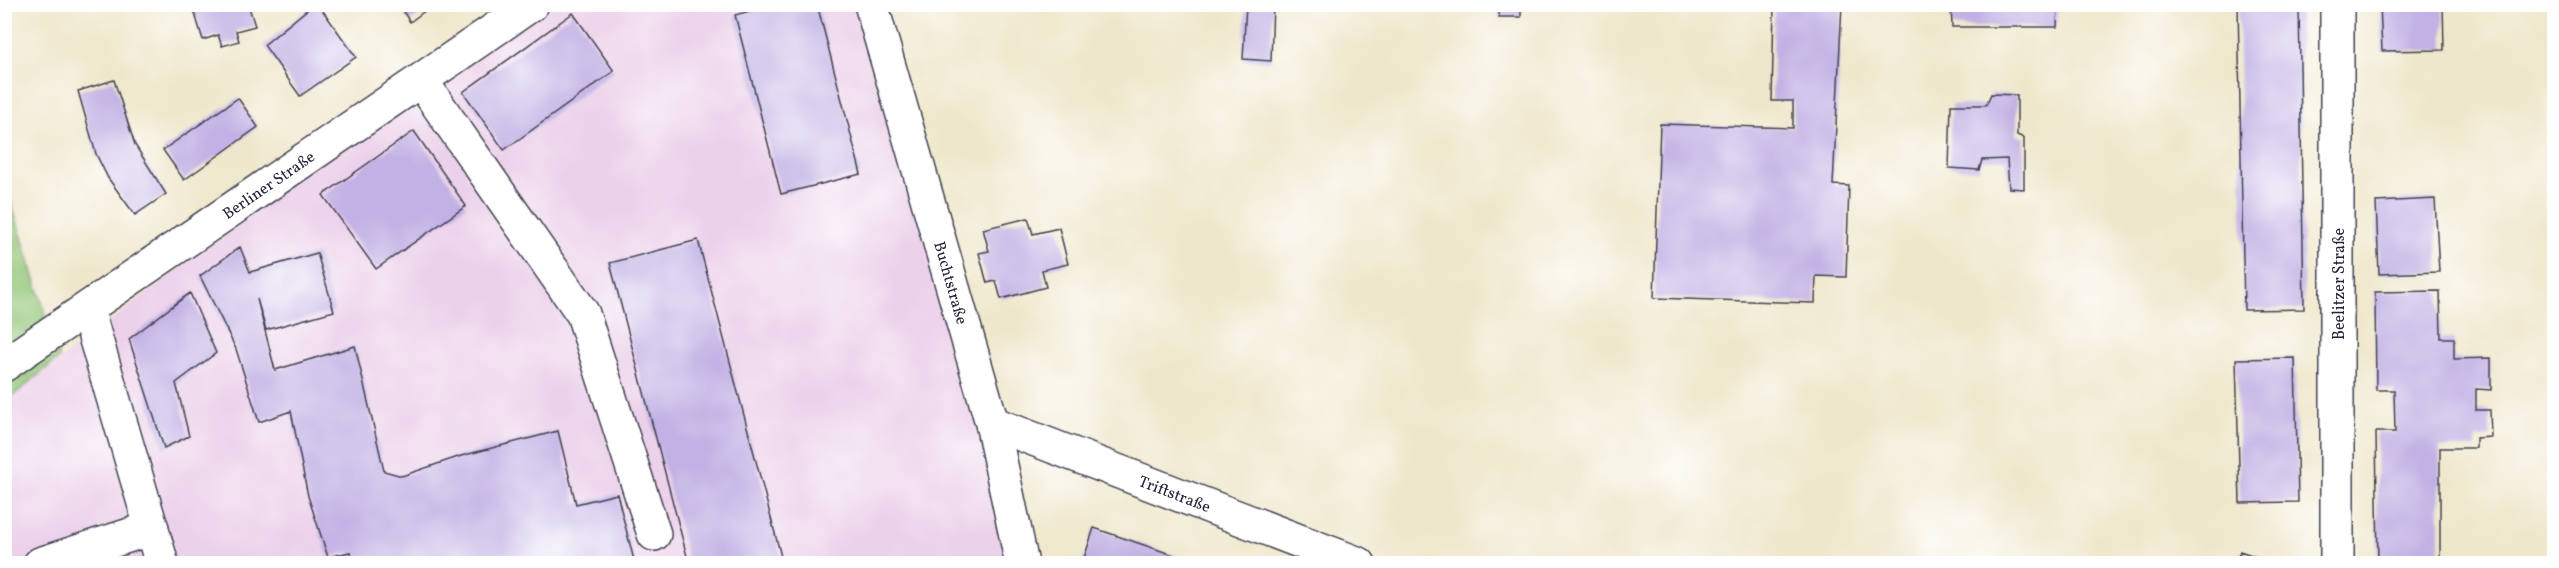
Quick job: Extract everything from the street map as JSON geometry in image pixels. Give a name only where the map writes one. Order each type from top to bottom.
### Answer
[{"type":"street","name":"Berliner Straße","points":[[4,365],[422,82],[532,4]]},
{"type":"street","name":"Buchtstraße","points":[[871,4],[992,423],[1022,564]]},
{"type":"street","name":"Beelitzer Straße","points":[[2337,4],[2337,564]]},
{"type":"street","points":[[422,82],[584,314],[654,534]]},
{"type":"street","points":[[87,309],[162,564]]},
{"type":"street","name":"Triftstraße","points":[[992,423],[1359,564]]},
{"type":"street","points":[[40,564],[152,528]]},
{"type":"shaded area","points":[[532,5],[871,5],[1022,563],[5,564],[5,402],[422,82]]},
{"type":"green space","points":[[4,179],[59,358],[5,402],[4,402]]},
{"type":"building","points":[[192,4],[248,4],[255,26],[236,31],[239,41],[222,46],[218,35],[203,40]]},
{"type":"building","points":[[314,4],[318,4],[356,57],[300,96],[264,45]]},
{"type":"building","points":[[398,4],[434,4],[410,22]]},
{"type":"building","points":[[776,4],[817,4],[861,174],[781,194],[735,15]]},
{"type":"building","points":[[1246,4],[1273,4],[1271,61],[1243,59]]},
{"type":"building","points":[[1499,4],[1521,4],[1521,17],[1499,17]]},
{"type":"building","points":[[1774,4],[1842,4],[1833,185],[1849,186],[1846,277],[1816,276],[1815,303],[1654,298],[1660,124],[1793,128],[1793,101],[1772,101]]},
{"type":"building","points":[[1951,4],[2058,4],[2057,27],[1952,27]]},
{"type":"building","points":[[2238,4],[2299,4],[2304,309],[2244,310]]},
{"type":"building","points":[[2380,4],[2443,4],[2444,50],[2382,51]]},
{"type":"building","points":[[573,13],[614,71],[504,150],[463,92]]},
{"type":"building","points":[[114,80],[135,145],[166,194],[135,215],[108,178],[96,154],[78,91]]},
{"type":"building","points":[[1991,94],[2017,95],[2017,135],[2024,138],[2024,189],[2009,188],[2007,159],[1982,160],[1979,170],[1949,168],[1951,105],[1986,105]]},
{"type":"building","points":[[238,98],[258,127],[184,180],[163,150]]},
{"type":"building","points":[[414,131],[466,206],[376,269],[323,195]]},
{"type":"building","points":[[2435,199],[2439,272],[2379,274],[2376,202]]},
{"type":"building","points":[[1028,218],[1033,234],[1059,228],[1068,264],[1042,270],[1046,287],[1001,299],[996,281],[987,283],[979,253],[989,251],[983,229]]},
{"type":"building","points":[[698,240],[783,564],[689,564],[610,263]]},
{"type":"building","points":[[240,247],[250,272],[317,253],[334,311],[266,330],[257,299],[275,370],[355,346],[384,471],[402,476],[461,456],[558,431],[576,504],[617,494],[635,564],[354,564],[350,552],[328,557],[308,496],[291,411],[259,422],[236,349],[200,276]]},
{"type":"building","points":[[2440,291],[2441,338],[2454,338],[2454,359],[2491,358],[2491,390],[2476,389],[2476,410],[2490,410],[2491,437],[2476,438],[2476,448],[2440,448],[2440,564],[2378,564],[2376,432],[2395,432],[2394,390],[2376,390],[2375,292]]},
{"type":"building","points":[[190,293],[216,353],[176,383],[189,436],[164,448],[129,339]]},
{"type":"building","points":[[2295,358],[2298,502],[2240,503],[2236,359]]},
{"type":"building","points":[[1094,528],[1197,563],[1197,564],[1082,564]]},
{"type":"building","points":[[2240,551],[2275,563],[2275,564],[2236,564]]}]
